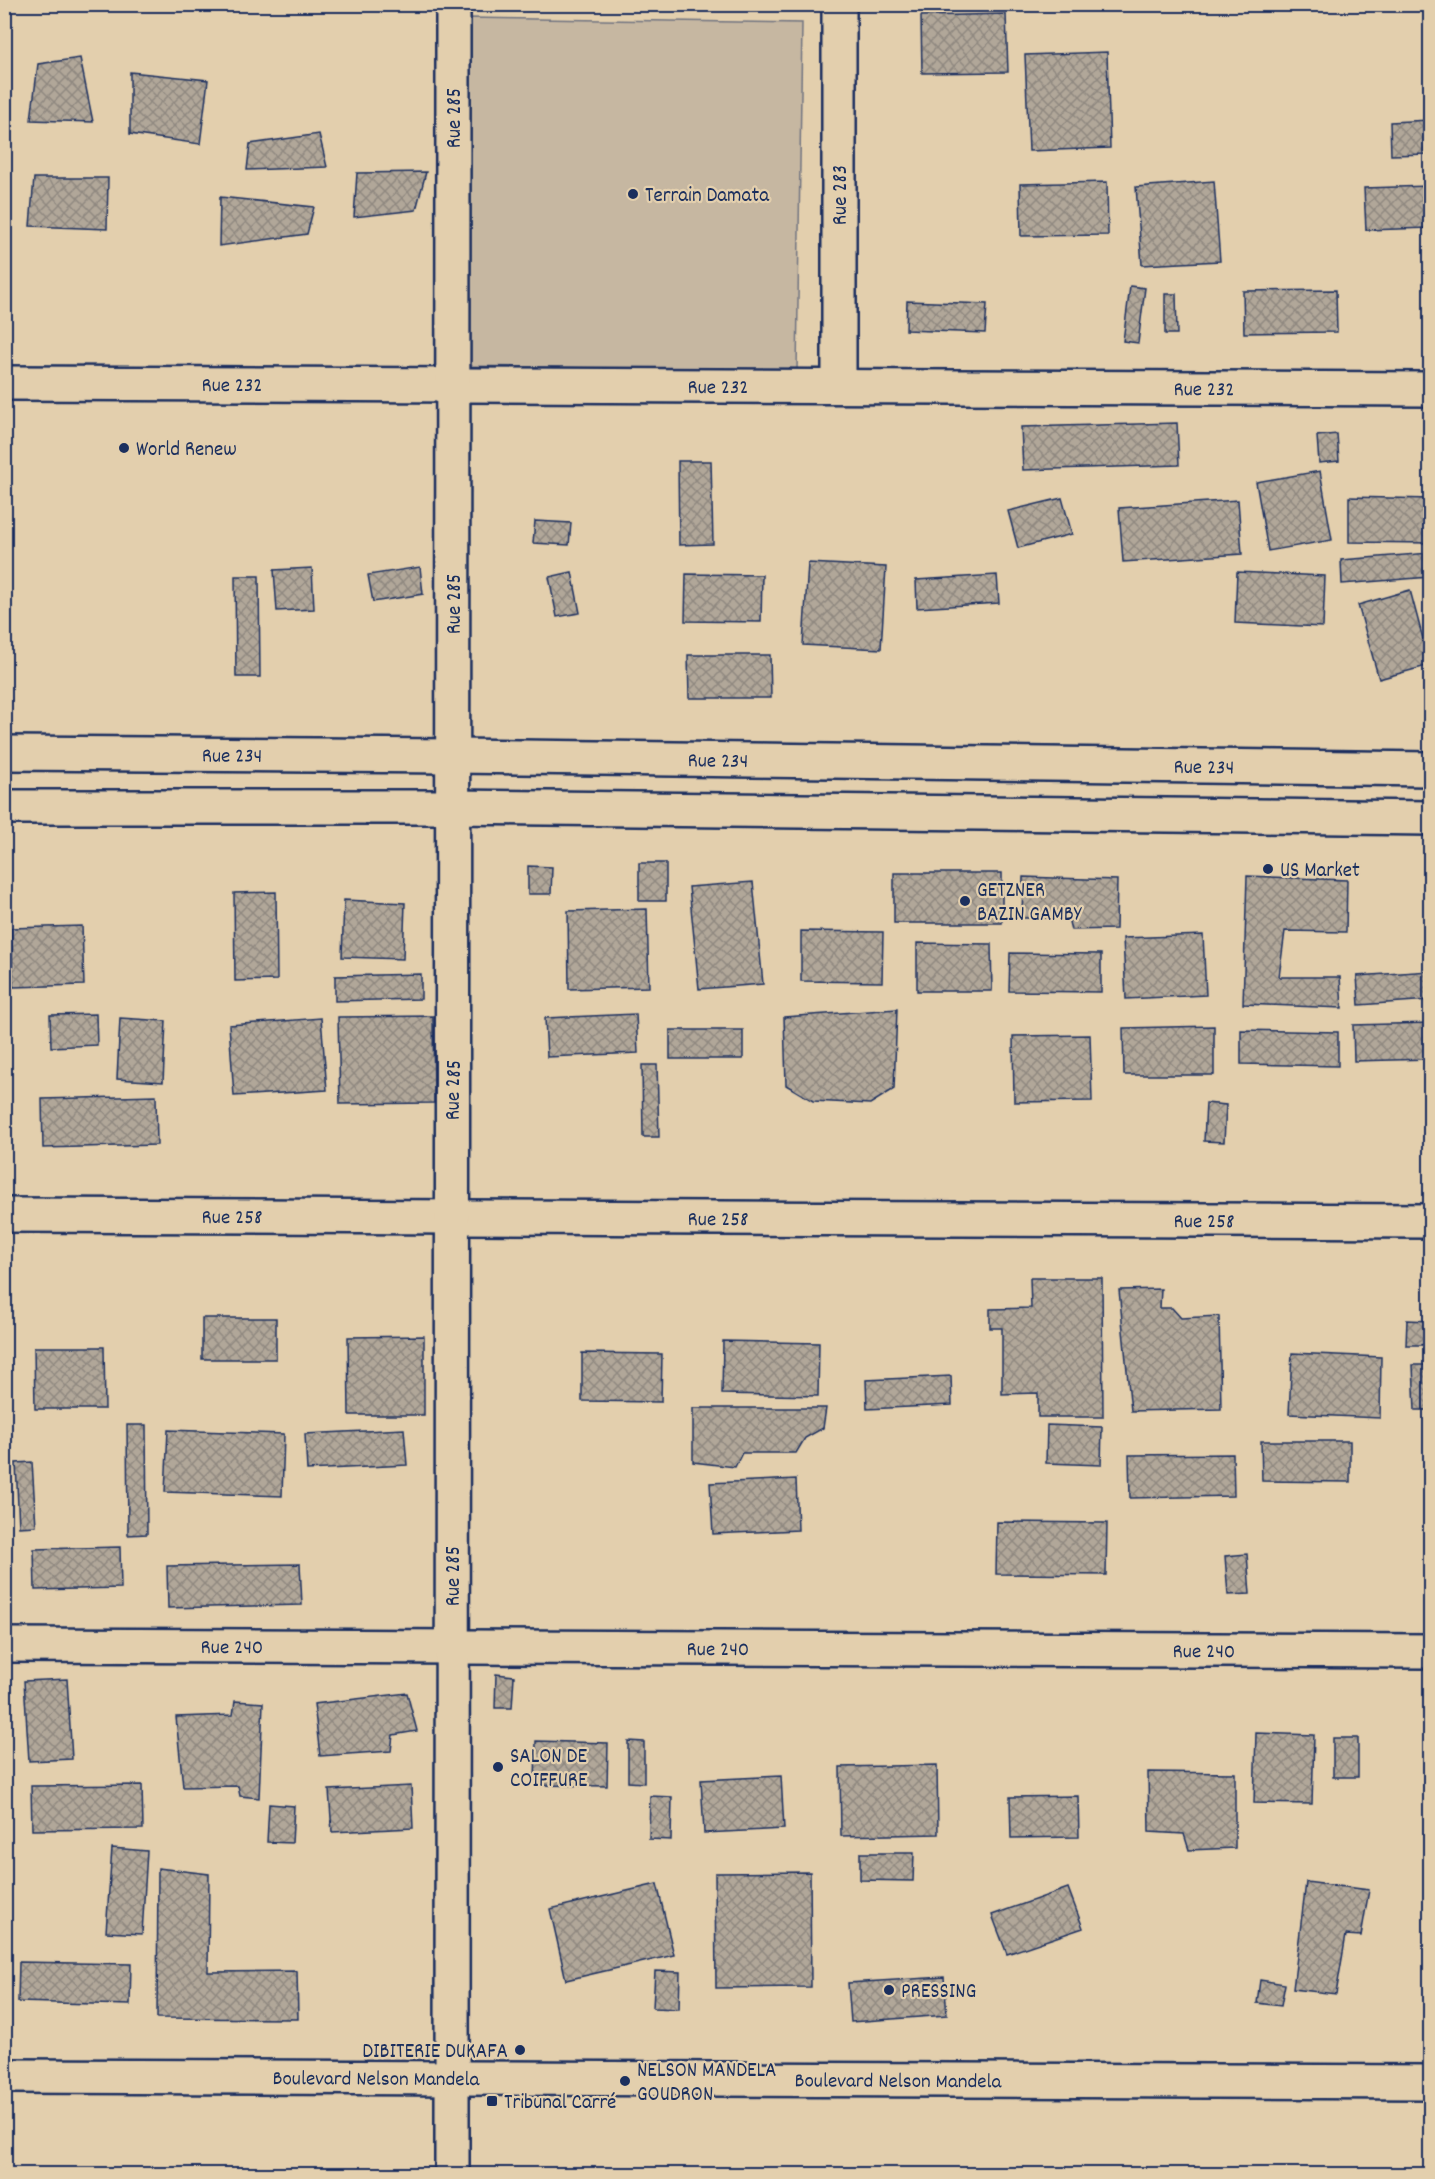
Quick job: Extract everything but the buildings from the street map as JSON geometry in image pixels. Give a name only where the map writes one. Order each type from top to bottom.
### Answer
[{"type":"street","name":"Rue 285","points":[[452,2175],[453,4]]},
{"type":"street","name":"Rue 283","points":[[839,4],[839,386]]},
{"type":"street","name":"Rue 232","points":[[4,383],[1431,389]]},
{"type":"street","name":"Rue 234","points":[[4,753],[453,756],[1431,769]]},
{"type":"street","points":[[4,807],[453,807],[1431,818]]},
{"type":"street","name":"Rue 258","points":[[4,1215],[1431,1221]]},
{"type":"street","name":"Rue 240","points":[[4,1645],[1431,1651]]},
{"type":"street","name":"Boulevard Nelson Mandela","points":[[4,2076],[1431,2082]]},
{"type":"shaded area","name":"Terrain Damata","points":[[468,18],[802,23],[797,371],[463,366]]},
{"type":"place","name":"Terrain Damata","points":[[633,194]]},
{"type":"place","name":"World Renew","points":[[124,448]]},
{"type":"place","name":"US Market","points":[[1268,869]]},
{"type":"place","name":"GETZNER BAZIN GAMBY","points":[[965,901]]},
{"type":"place","name":"SALON DE COIFFURE","points":[[498,1767]]},
{"type":"place","name":"PRESSING","points":[[889,1990]]},
{"type":"place","name":"DIBITERIE DUKAFA","points":[[520,2050]]},
{"type":"place","name":"NELSON MANDELA GOUDRON","points":[[625,2081]]},
{"type":"place","name":"Tribunal Carré","points":[[492,2101]]}]
